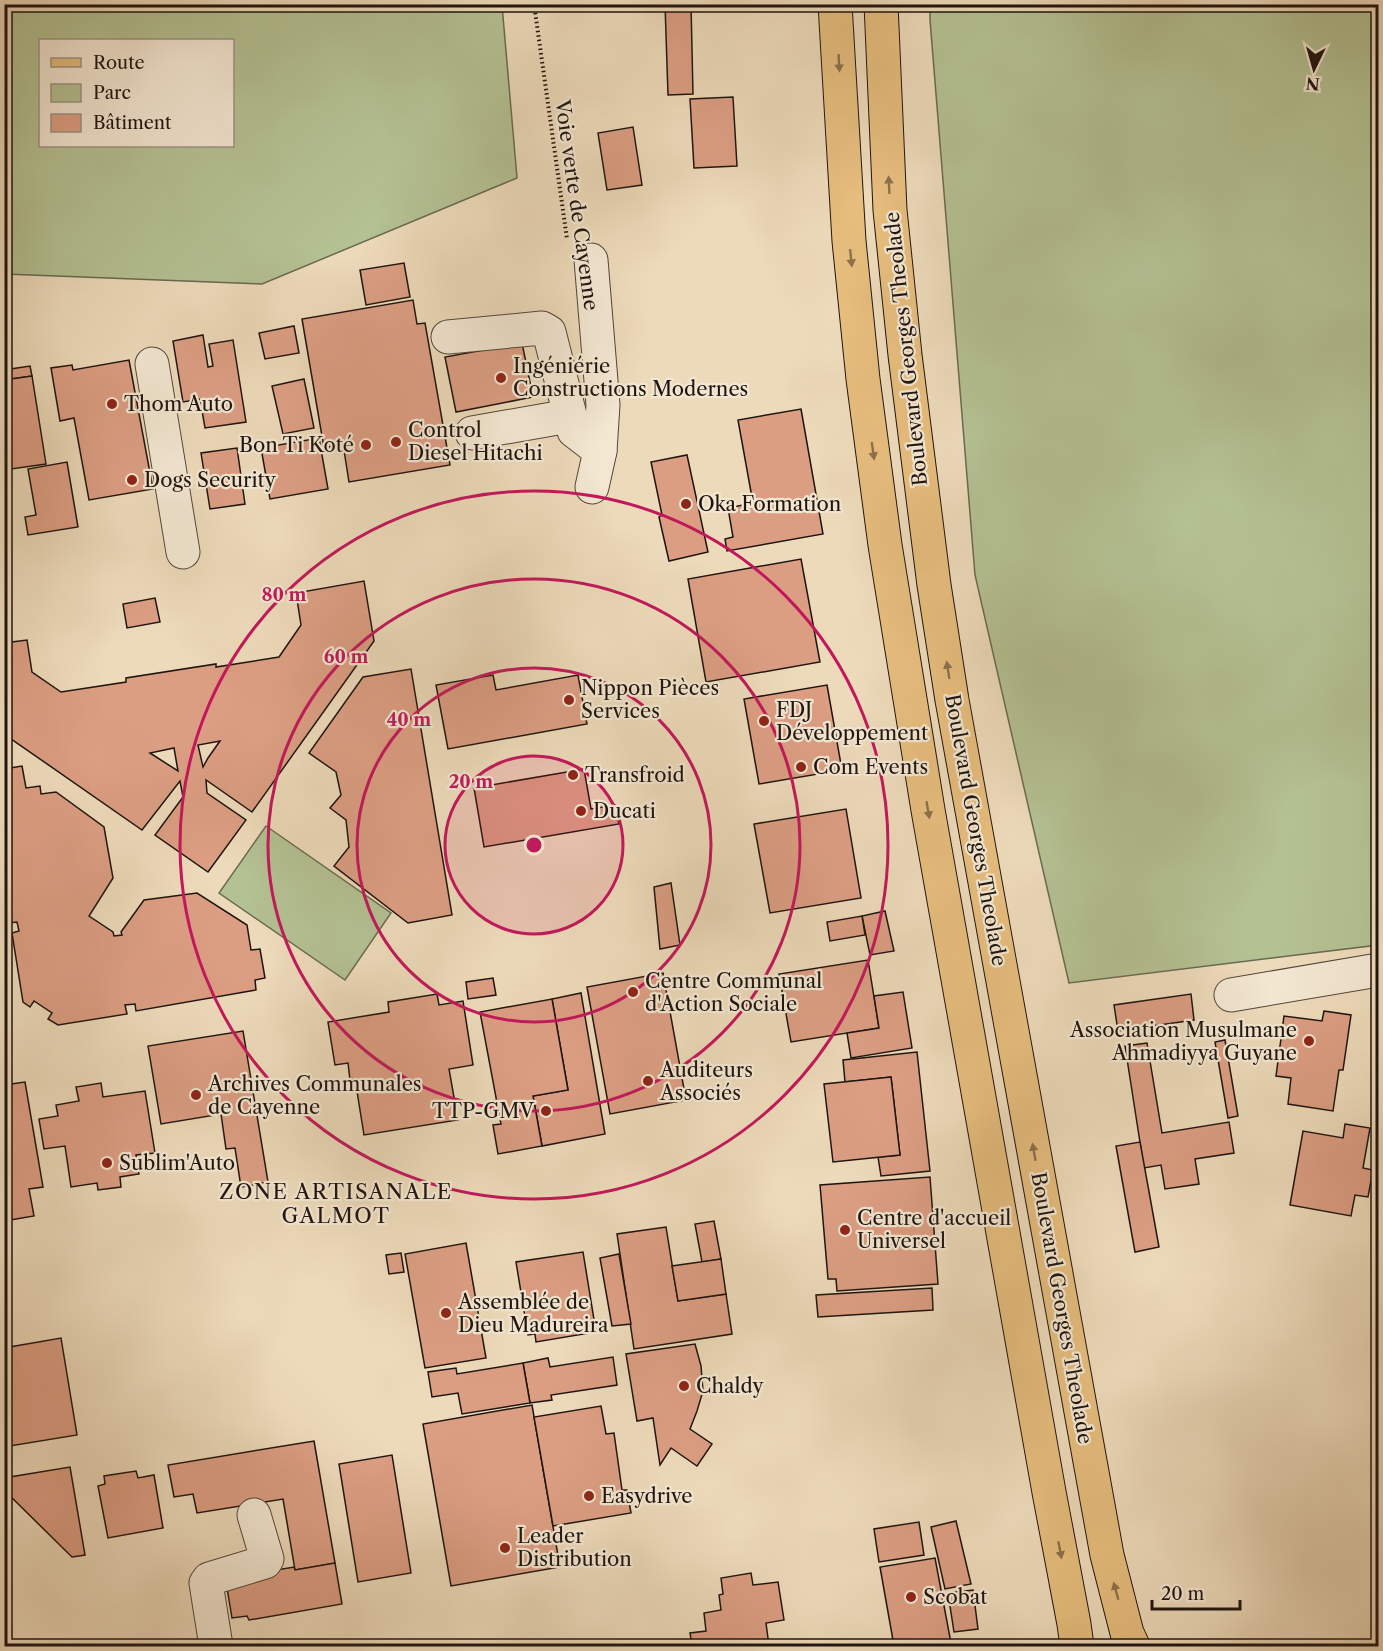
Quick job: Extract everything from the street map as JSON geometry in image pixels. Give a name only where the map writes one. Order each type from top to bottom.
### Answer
[{"type":"main road","points":[[835,4],[849,242],[863,379],[885,545],[928,810],[1077,1647]]},
{"type":"main road","name":"Boulevard Georges Theolade","points":[[881,4],[890,210],[905,356],[934,585],[952,700],[1107,1555],[1127,1633],[1133,1647]]},
{"type":"lane","points":[[579,255],[603,405],[600,451],[592,487]]},
{"type":"lane","points":[[448,337],[542,328],[549,332],[574,431],[600,451]]},
{"type":"lane","points":[[152,364],[183,552]]},
{"type":"lane","points":[[472,433],[569,417]]},
{"type":"lane","points":[[1231,995],[1378,970]]},
{"type":"lane","points":[[216,1647],[206,1583],[209,1578],[265,1562],[267,1558],[254,1515]]},
{"type":"path","name":"Voie verte de Cayenne","points":[[534,4],[579,255]]},
{"type":"green space","points":[[5,4],[502,5],[517,178],[262,284],[5,274]]},
{"type":"green space","points":[[930,5],[1378,5],[1378,945],[1069,983],[975,575]]},
{"type":"green space","points":[[266,826],[391,913],[345,980],[219,893]]},
{"type":"building","points":[[665,4],[691,4],[693,94],[668,95]]},
{"type":"building","points":[[733,97],[737,166],[694,168],[690,99]]},
{"type":"building","points":[[633,127],[642,185],[607,190],[598,133]]},
{"type":"building","points":[[404,263],[410,297],[366,305],[360,270]]},
{"type":"building","points":[[413,300],[417,324],[425,323],[450,465],[349,482],[343,444],[324,448],[302,319]]},
{"type":"building","points":[[294,326],[299,353],[265,359],[259,333]]},
{"type":"building","points":[[203,335],[208,367],[213,366],[209,344],[233,340],[246,422],[205,428],[200,399],[183,402],[173,341]]},
{"type":"building","points":[[522,343],[533,397],[456,412],[445,357]]},
{"type":"building","points":[[129,360],[153,489],[89,500],[74,418],[60,421],[51,368],[72,365],[73,370]]},
{"type":"building","points":[[30,366],[32,376],[4,380],[4,370]]},
{"type":"building","points":[[32,376],[46,464],[4,470],[4,380]]},
{"type":"building","points":[[304,379],[314,428],[283,434],[272,386]]},
{"type":"building","points":[[801,409],[823,534],[727,551],[725,539],[733,537],[728,508],[753,503],[738,420]]},
{"type":"building","points":[[319,438],[328,489],[270,499],[261,448]]},
{"type":"building","points":[[237,448],[245,504],[210,509],[201,453]]},
{"type":"building","points":[[687,455],[708,552],[669,561],[659,517],[662,515],[651,462]]},
{"type":"building","points":[[67,462],[78,527],[28,535],[25,517],[36,515],[28,469]]},
{"type":"building","points":[[801,559],[820,662],[706,682],[688,579]]},
{"type":"building","points":[[364,581],[374,641],[252,812],[206,780],[207,793],[246,820],[208,872],[155,835],[183,797],[180,781],[142,830],[4,734],[4,643],[27,640],[32,672],[61,692],[126,682],[126,678],[279,657],[301,625],[296,593]],"holes":[[[220,741],[208,758],[203,767],[198,745]],[[174,748],[178,771],[150,753]]]},
{"type":"building","points":[[155,598],[160,622],[127,628],[123,604]]},
{"type":"building","points":[[411,669],[452,915],[408,923],[334,866],[349,847],[346,820],[330,808],[341,795],[336,772],[309,753],[363,677]]},
{"type":"building","points":[[493,675],[496,690],[578,675],[587,724],[448,749],[436,685]]},
{"type":"building","points":[[827,685],[842,770],[759,784],[744,699]]},
{"type":"building","points":[[22,766],[26,788],[40,786],[41,794],[56,792],[104,827],[113,878],[89,916],[113,932],[114,936],[122,935],[121,932],[144,900],[197,893],[247,925],[251,950],[260,949],[265,978],[255,980],[256,990],[136,1011],[135,1004],[125,1005],[127,1014],[58,1025],[48,1019],[52,1013],[34,1001],[30,1007],[23,1002],[12,933],[19,931],[17,922],[9,923],[4,893],[4,769]]},
{"type":"building","points":[[584,769],[591,809],[615,805],[619,824],[484,847],[474,788]]},
{"type":"building","points":[[846,809],[861,898],[770,913],[754,824]]},
{"type":"building","points":[[671,883],[680,945],[660,949],[654,887]]},
{"type":"building","points":[[885,911],[894,951],[870,955],[862,916]]},
{"type":"building","points":[[862,916],[865,935],[830,941],[827,922]]},
{"type":"building","points":[[868,960],[879,1028],[791,1042],[779,974]]},
{"type":"building","points":[[663,973],[686,1100],[610,1114],[587,987]]},
{"type":"building","points":[[493,978],[496,995],[468,999],[466,982]]},
{"type":"building","points":[[903,992],[912,1048],[851,1058],[847,1033],[879,1028],[874,996]]},
{"type":"building","points":[[581,993],[605,1134],[542,1146],[533,1096],[568,1090],[552,999]]},
{"type":"building","points":[[437,994],[439,1005],[463,1001],[473,1065],[449,1069],[458,1120],[364,1135],[355,1079],[350,1080],[348,1063],[335,1065],[328,1022],[389,1012],[388,1002]]},
{"type":"building","points":[[1191,994],[1194,1020],[1118,1031],[1114,1005]]},
{"type":"building","points":[[552,999],[568,1090],[533,1096],[542,1146],[498,1154],[493,1125],[501,1124],[480,1012]]},
{"type":"building","points":[[1324,1011],[1351,1015],[1343,1070],[1339,1070],[1333,1111],[1288,1104],[1291,1078],[1276,1076],[1284,1016],[1322,1021]]},
{"type":"building","points":[[243,1031],[268,1182],[241,1187],[235,1148],[226,1149],[221,1114],[161,1124],[148,1046]]},
{"type":"building","points":[[1225,1040],[1238,1116],[1228,1118],[1215,1042]]},
{"type":"building","points":[[1147,1043],[1162,1133],[1229,1122],[1234,1153],[1195,1159],[1199,1184],[1165,1189],[1161,1165],[1144,1168],[1125,1046]]},
{"type":"building","points":[[917,1052],[930,1171],[881,1176],[878,1157],[900,1155],[891,1077],[845,1082],[843,1060]]},
{"type":"building","points":[[891,1077],[900,1155],[833,1162],[824,1084]]},
{"type":"building","points":[[25,1082],[43,1187],[29,1189],[34,1216],[4,1221],[4,1085]]},
{"type":"building","points":[[101,1083],[103,1097],[145,1091],[155,1153],[136,1155],[139,1174],[120,1177],[121,1187],[98,1190],[97,1183],[71,1187],[65,1146],[44,1149],[39,1119],[58,1116],[56,1105],[79,1101],[76,1087]]},
{"type":"building","points":[[1345,1124],[1370,1128],[1363,1168],[1373,1170],[1368,1197],[1355,1195],[1351,1216],[1290,1205],[1303,1131],[1343,1138]]},
{"type":"building","points":[[1140,1142],[1159,1247],[1135,1252],[1116,1146]]},
{"type":"building","points":[[930,1177],[938,1284],[837,1291],[836,1279],[828,1279],[820,1185]]},
{"type":"building","points":[[714,1221],[721,1259],[702,1262],[695,1224]]},
{"type":"building","points":[[666,1227],[678,1301],[726,1294],[732,1334],[634,1349],[617,1234]]},
{"type":"building","points":[[466,1243],[486,1358],[425,1368],[405,1254]]},
{"type":"building","points":[[583,1252],[596,1332],[536,1342],[535,1334],[528,1335],[516,1262]]},
{"type":"building","points":[[401,1253],[404,1272],[389,1274],[386,1255]]},
{"type":"building","points":[[619,1254],[631,1324],[612,1326],[600,1258]]},
{"type":"building","points":[[721,1259],[726,1294],[678,1301],[672,1266]]},
{"type":"building","points":[[932,1288],[933,1310],[818,1317],[816,1295]]},
{"type":"building","points":[[61,1338],[77,1435],[10,1446],[4,1413],[4,1348]]},
{"type":"building","points":[[695,1344],[701,1366],[703,1391],[690,1429],[712,1444],[697,1466],[671,1448],[660,1465],[653,1418],[637,1421],[626,1354]]},
{"type":"building","points":[[613,1357],[617,1385],[551,1395],[552,1400],[530,1403],[523,1363],[548,1358],[550,1367]]},
{"type":"building","points":[[523,1363],[530,1403],[462,1414],[458,1393],[432,1397],[428,1372],[456,1368],[457,1374]]},
{"type":"building","points":[[532,1405],[560,1567],[451,1586],[423,1424]]},
{"type":"building","points":[[601,1406],[606,1434],[614,1433],[622,1490],[627,1490],[631,1513],[553,1526],[534,1417]]},
{"type":"building","points":[[314,1441],[335,1563],[295,1570],[283,1499],[197,1513],[193,1494],[174,1497],[168,1465]]},
{"type":"building","points":[[392,1455],[411,1573],[358,1582],[339,1464]]},
{"type":"building","points":[[70,1467],[85,1555],[72,1557],[4,1490],[4,1478]]},
{"type":"building","points":[[136,1471],[138,1478],[154,1475],[163,1528],[108,1538],[98,1486],[105,1484],[104,1476]]},
{"type":"building","points":[[956,1521],[971,1584],[945,1589],[931,1527]]},
{"type":"building","points":[[919,1522],[924,1555],[879,1562],[874,1529]]},
{"type":"building","points":[[935,1558],[951,1643],[934,1646],[894,1646],[880,1567]]},
{"type":"building","points":[[335,1563],[342,1604],[249,1620],[247,1616],[232,1618],[226,1582],[240,1576]]},
{"type":"building","points":[[751,1573],[753,1585],[778,1582],[784,1620],[766,1623],[769,1646],[692,1646],[690,1633],[706,1631],[704,1613],[721,1610],[719,1595],[723,1594],[721,1578]]},
{"type":"building","points":[[973,1590],[978,1629],[954,1632],[948,1593]]},
{"type":"place","name":"Ingéniérie Constructions Modernes","points":[[501,378]]},
{"type":"place","name":"Thom Auto","points":[[112,404]]},
{"type":"place","name":"Control Diesel Hitachi","points":[[396,442]]},
{"type":"place","name":"Bon Ti Koté","points":[[366,445]]},
{"type":"place","name":"Dogs Security","points":[[132,480]]},
{"type":"place","name":"Oka Formation","points":[[686,504]]},
{"type":"place","name":"Nippon Pièces Services","points":[[569,700]]},
{"type":"place","name":"FDJ Développement","points":[[764,721]]},
{"type":"place","name":"Com Events","points":[[801,767]]},
{"type":"place","name":"Transfroid","points":[[573,775]]},
{"type":"place","name":"Ducati","points":[[581,811]]},
{"type":"place","name":"Centre Communal d'Action Sociale","points":[[633,992]]},
{"type":"place","name":"Association Musulmane Ahmadiyya Guyane","points":[[1309,1041]]},
{"type":"place","name":"Auditeurs Associés","points":[[648,1081]]},
{"type":"place","name":"Archives Communales de Cayenne","points":[[196,1095]]},
{"type":"place","name":"TTP-GMV","points":[[546,1111]]},
{"type":"place","name":"Sublim'Auto","points":[[107,1163]]},
{"type":"place","name":"Centre d'accueil Universel","points":[[845,1230]]},
{"type":"place","name":"Assemblée de Dieu Madureira","points":[[446,1313]]},
{"type":"place","name":"Chaldy","points":[[684,1386]]},
{"type":"place","name":"Easydrive","points":[[589,1496]]},
{"type":"place","name":"Leader Distribution","points":[[505,1548]]},
{"type":"place","name":"Scobat","points":[[911,1597]]},
{"type":"district","name":"ZONE ARTISANALE GALMOT","points":[[336,1203]]}]
